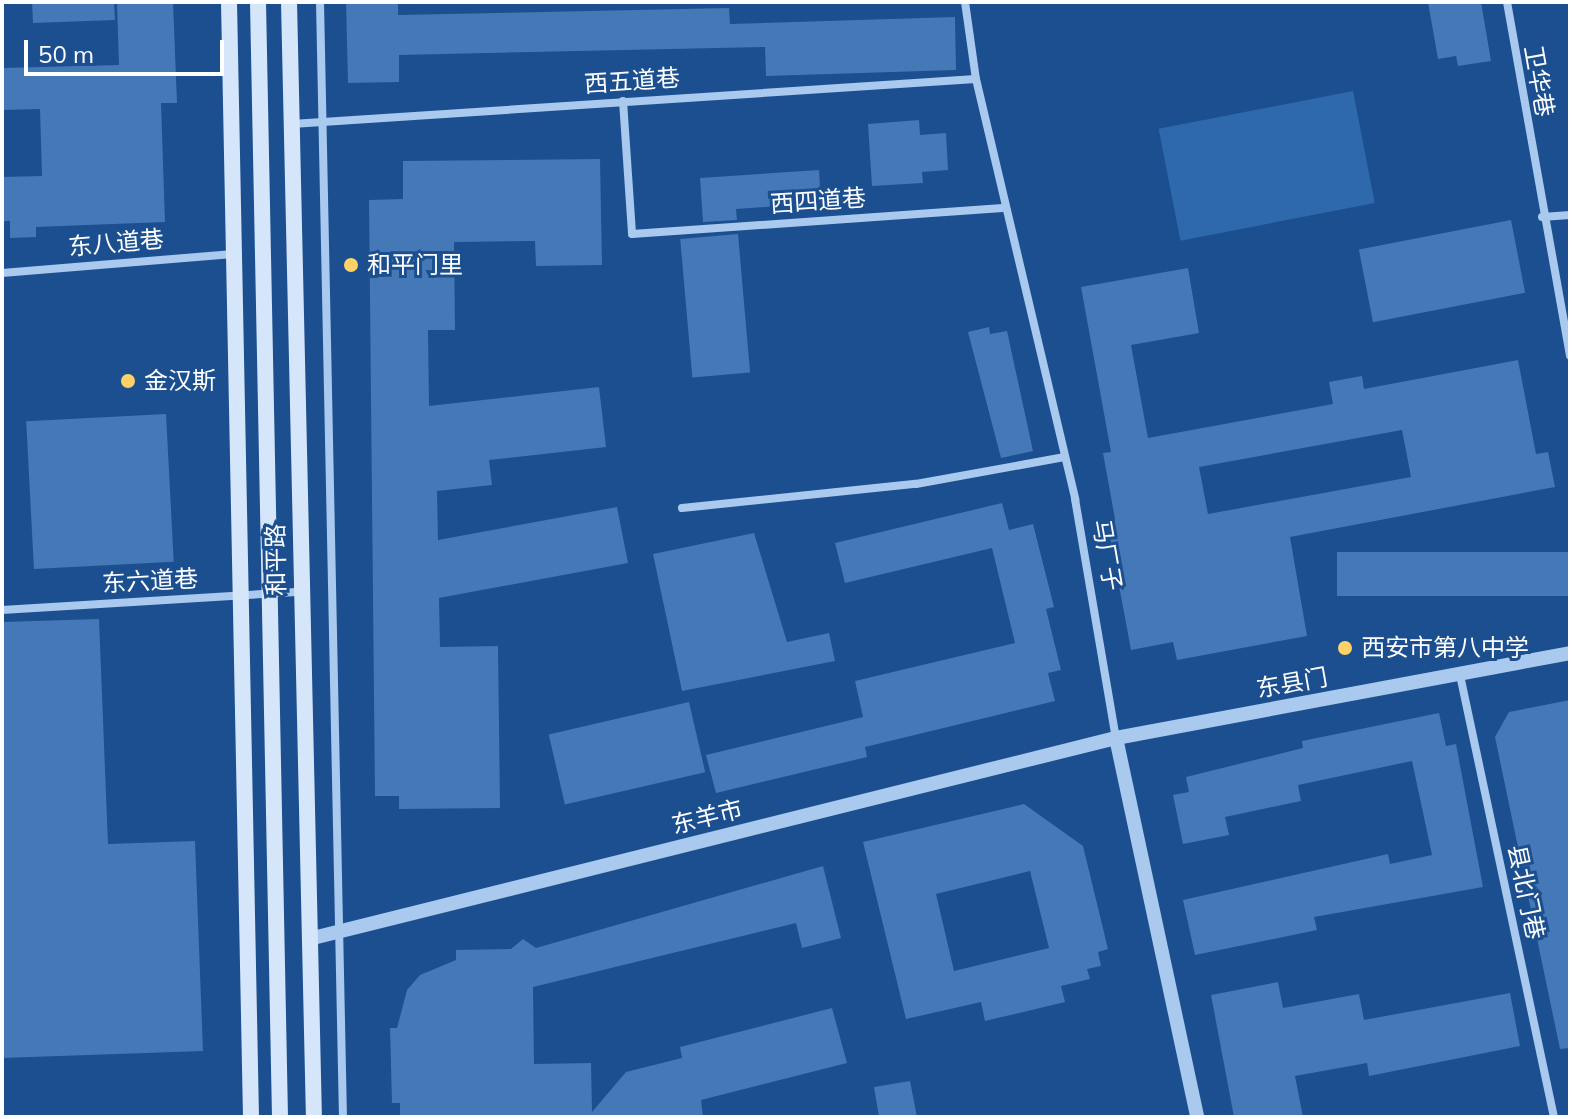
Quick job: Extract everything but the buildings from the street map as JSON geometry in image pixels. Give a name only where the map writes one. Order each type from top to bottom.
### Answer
[{"type":"main road","points":[[229,2],[251,1117]]},
{"type":"main road","name":"和平路","points":[[258,2],[267,594],[280,1117]]},
{"type":"main road","name":"和平路","points":[[289,2],[314,1117]]},
{"type":"street","points":[[320,2],[343,1117]]},
{"type":"street","name":"马厂子","points":[[965,2],[976,79],[1065,457],[1116,738],[1197,1117]]},
{"type":"street","name":"卫华巷","points":[[1507,2],[1542,217],[1570,355]]},
{"type":"street","name":"西五道巷","points":[[291,124],[976,79]]},
{"type":"street","name":"西四道巷","points":[[623,101],[632,234],[1006,208]]},
{"type":"street","points":[[1542,217],[1570,215]]},
{"type":"street","name":"东八道巷","points":[[2,273],[233,254]]},
{"type":"street","points":[[682,508],[916,484],[1065,457]]},
{"type":"street","name":"东六道巷","points":[[2,610],[300,592]]},
{"type":"street","name":"东县门","points":[[1116,738],[1570,653]]},
{"type":"street","name":"县北门巷","points":[[1460,675],[1554,1117]]},
{"type":"street","name":"东羊市","points":[[309,939],[1116,738]]},
{"type":"shaded area","points":[[1353,91],[1375,203],[1180,241],[1159,129]]},
{"type":"place","name":"和平门里","points":[[351,265]]},
{"type":"place","name":"金汉斯","points":[[128,381]]},
{"type":"place","name":"西安市第八中学","points":[[1345,648]]}]
